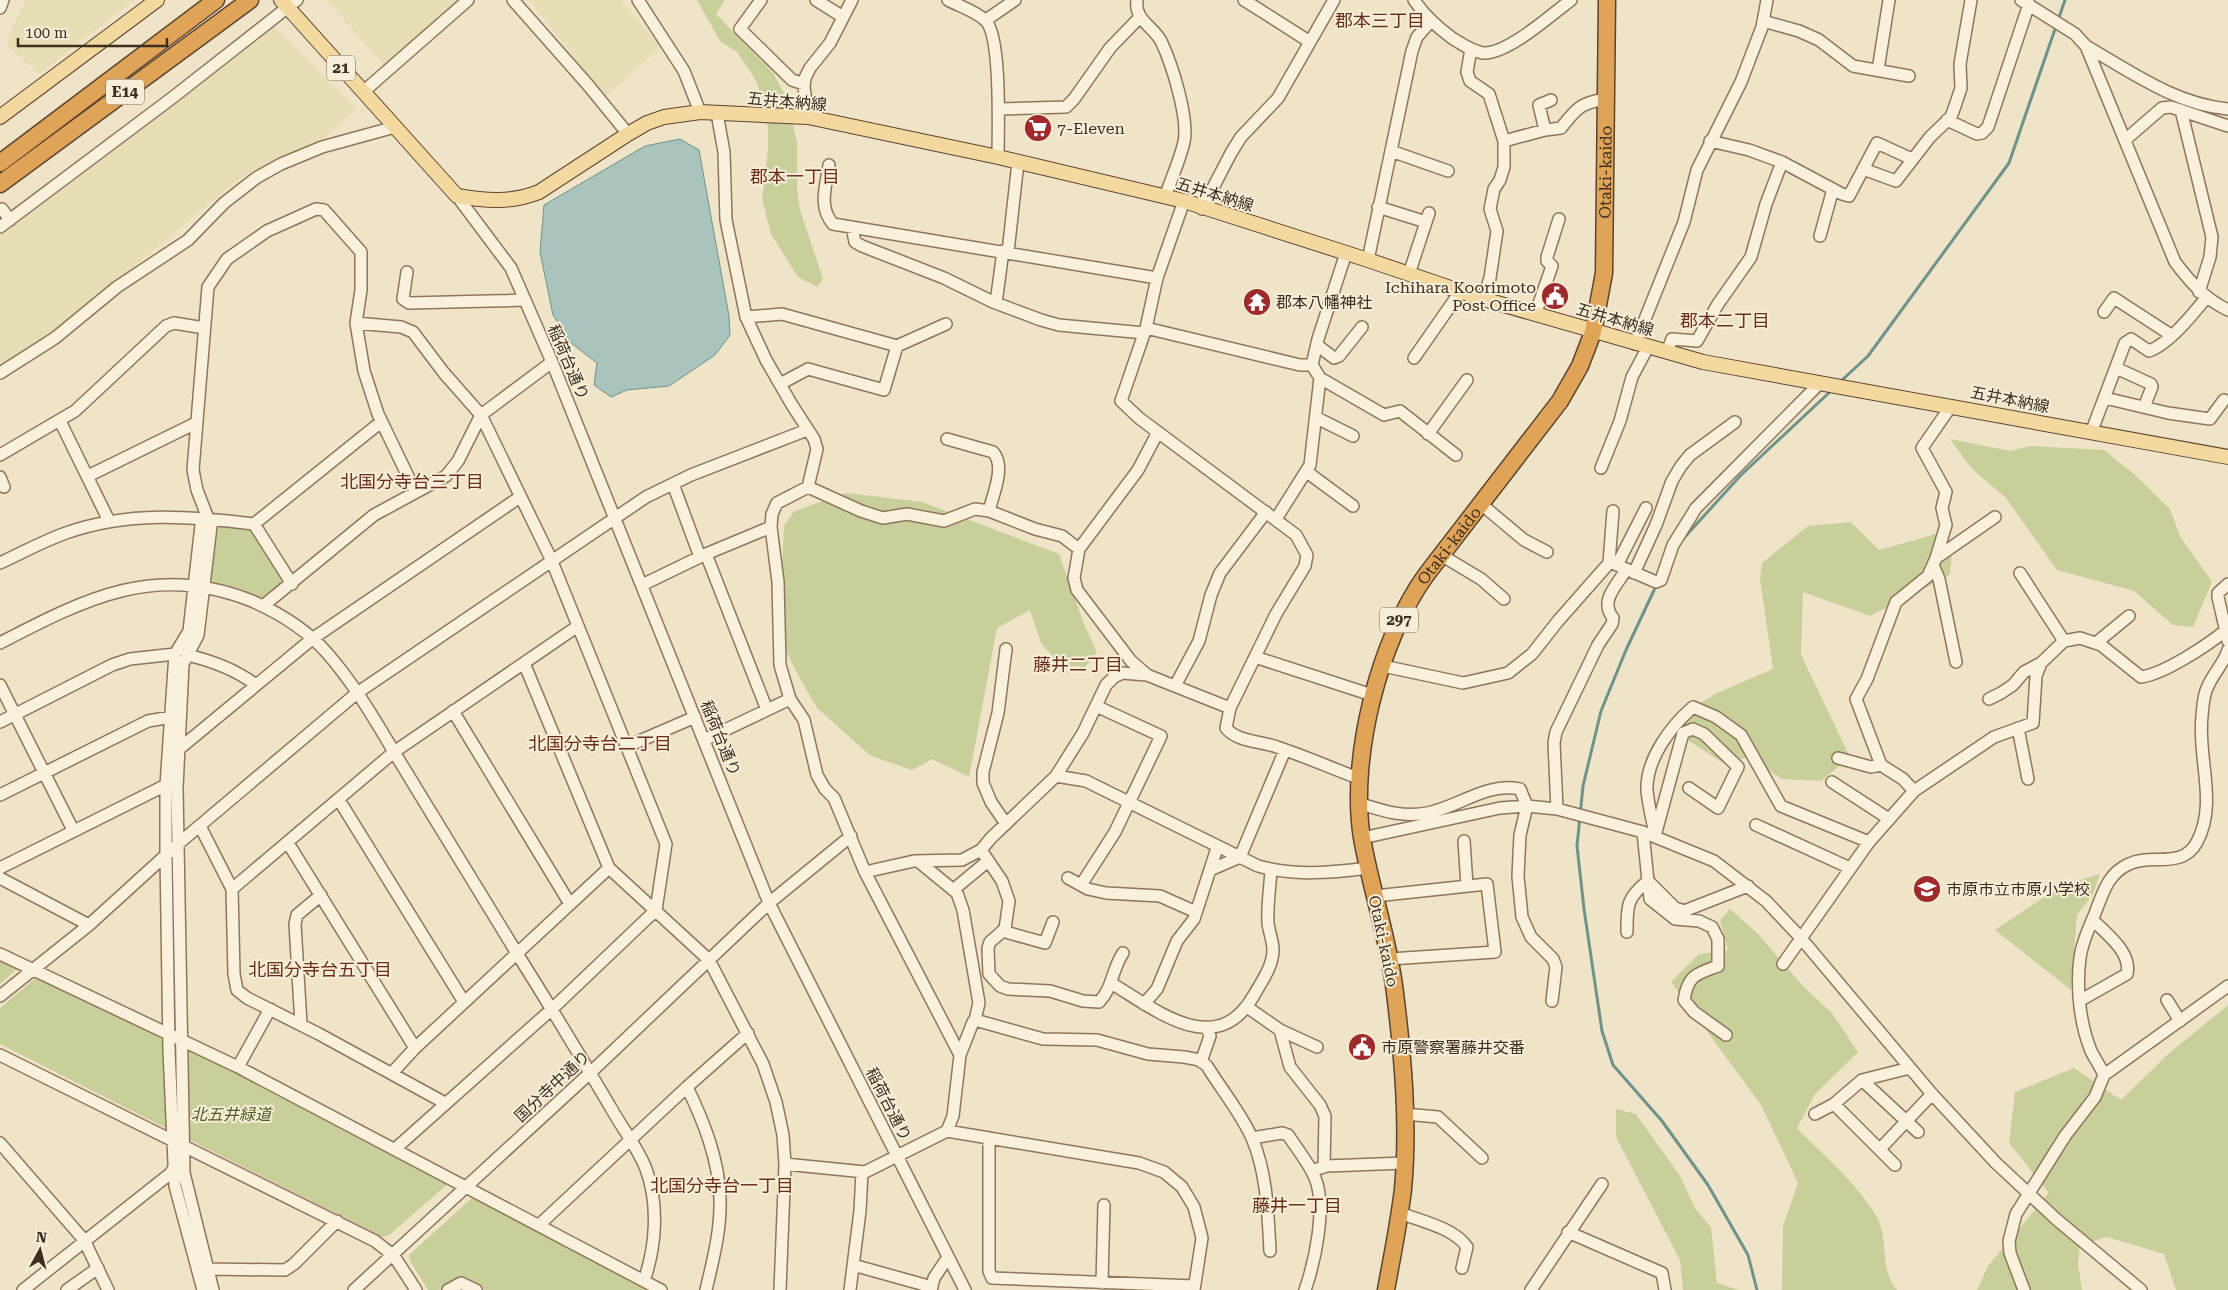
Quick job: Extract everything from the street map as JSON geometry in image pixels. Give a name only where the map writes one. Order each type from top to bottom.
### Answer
[{"type":"highway","name":"E14","points":[[0,163],[216,0]]},
{"type":"highway","name":"E14","points":[[0,184],[250,0]]},
{"type":"highway","name":"Otaki-kaido","points":[[1386,1290],[1400,1213],[1404,1162],[1404,1114],[1398,1023],[1390,959],[1368,868],[1358,803],[1358,778],[1365,732],[1383,666],[1406,605],[1441,555],[1560,401],[1580,366],[1593,332],[1604,274],[1605,99],[1608,0]]},
{"type":"main road","points":[[0,117],[157,0]]},
{"type":"main road","name":"21","points":[[289,3],[363,92],[457,196]]},
{"type":"main road","name":"五井本納線","points":[[457,196],[500,202],[527,197],[539,192],[647,123],[664,118],[700,112],[808,117],[998,157],[1184,201],[1202,209],[1368,260],[1460,292],[1593,332],[1712,364],[2228,457]]},
{"type":"street","points":[[0,8],[4,0]]},
{"type":"street","points":[[363,92],[468,0]]},
{"type":"street","points":[[512,0],[588,85],[628,134]]},
{"type":"street","points":[[638,0],[684,71],[700,112]]},
{"type":"street","points":[[761,0],[740,29],[792,80],[804,84]]},
{"type":"street","points":[[816,0],[844,18]]},
{"type":"street","points":[[808,117],[804,84],[810,68],[830,43],[852,0]]},
{"type":"street","points":[[948,0],[986,20],[994,37],[999,109],[998,157]]},
{"type":"street","points":[[986,20],[1015,0]]},
{"type":"street","points":[[1137,0],[1136,10],[1140,17],[1160,40],[1184,120],[1184,143],[1165,197]]},
{"type":"street","points":[[1244,0],[1310,42]]},
{"type":"street","points":[[1202,209],[1241,137],[1278,98],[1334,0]]},
{"type":"street","points":[[1414,0],[1431,21],[1471,49],[1491,52],[1505,48],[1571,0]]},
{"type":"street","points":[[1601,468],[1620,421],[1642,345],[1684,222],[1697,170],[1741,82],[1763,21],[1767,0]]},
{"type":"street","points":[[1878,70],[1889,0]]},
{"type":"street","points":[[1863,169],[1896,181],[1912,159],[1947,120],[1955,106],[1961,88],[1960,64],[1971,0]]},
{"type":"street","points":[[1947,120],[1977,134],[1982,133],[1988,127],[2025,2],[2074,34],[2086,46],[2160,88],[2192,102],[2228,109]]},
{"type":"street","points":[[0,227],[289,3]]},
{"type":"street","points":[[999,109],[1066,107],[1074,100],[1110,48],[1140,17]]},
{"type":"street","points":[[1368,260],[1412,51],[1417,38],[1431,21]]},
{"type":"street","points":[[1763,21],[1799,31],[1819,40],[1853,66],[1909,76]]},
{"type":"street","points":[[2086,46],[2175,262],[2203,295],[2228,310]]},
{"type":"street","points":[[1471,49],[1466,72],[1470,82],[1489,94],[1504,140],[1504,167],[1500,180],[1494,189],[1490,209],[1496,231],[1490,278],[1483,299]]},
{"type":"street","points":[[1504,140],[1561,128],[1578,107],[1589,101],[1605,99]]},
{"type":"street","points":[[1546,130],[1539,105],[1551,100]]},
{"type":"street","points":[[2125,140],[2162,108],[2171,107],[2228,126]]},
{"type":"street","points":[[2091,433],[2128,340],[2131,339],[2149,351],[2159,346],[2171,336],[2203,295],[2212,237],[2181,110]]},
{"type":"street","points":[[717,113],[724,152],[726,220],[746,317],[780,384],[814,439],[817,449],[808,487],[777,503],[772,514],[771,527],[778,582],[780,665],[790,699],[804,720],[817,775],[834,798],[865,872],[960,1055]]},
{"type":"street","points":[[0,373],[55,338],[117,287],[188,240],[224,203],[256,178],[281,164],[322,147],[395,127]]},
{"type":"street","points":[[1710,141],[1749,150],[1782,162],[1849,196],[1877,143],[1912,159]]},
{"type":"street","points":[[1391,151],[1448,171]]},
{"type":"street","points":[[996,303],[1018,162]]},
{"type":"street","points":[[1667,352],[1672,339],[1697,341],[1718,304],[1751,257],[1766,204],[1782,162]]},
{"type":"street","points":[[828,165],[824,203],[826,215],[834,224],[1157,278]]},
{"type":"street","points":[[1820,236],[1833,189]]},
{"type":"street","name":"稲荷台通り","points":[[457,196],[512,268],[552,362],[769,903],[965,1290]]},
{"type":"street","points":[[1184,201],[1157,278],[1145,331],[1121,401],[1125,407],[1296,535],[1307,555],[1304,566],[1230,708],[1226,728],[1231,734],[1285,750],[1358,778]]},
{"type":"street","points":[[1378,207],[1427,217],[1409,274]]},
{"type":"street","points":[[2,209],[10,220]]},
{"type":"street","points":[[207,518],[197,490],[193,470],[208,287],[227,260],[267,231],[316,209],[324,210],[361,252],[361,290],[356,323],[371,396],[381,422],[415,492]]},
{"type":"street","points":[[1536,315],[1552,266],[1547,261],[1547,257],[1559,219]]},
{"type":"street","points":[[852,227],[856,242],[862,246],[944,278],[996,303],[1059,325],[1145,331],[1300,365],[1312,365]]},
{"type":"street","points":[[1346,253],[1312,365],[1320,378],[1384,415],[1400,412],[1456,455]]},
{"type":"street","points":[[407,272],[403,292],[404,299],[409,303],[525,300]]},
{"type":"street","points":[[1414,358],[1460,292]]},
{"type":"street","points":[[2104,312],[2114,298],[2171,336]]},
{"type":"street","points":[[746,317],[782,314],[897,346],[946,324]]},
{"type":"street","points":[[1,451],[60,421],[75,411],[166,326],[174,323],[204,328]]},
{"type":"street","points":[[356,323],[400,327],[412,332],[444,373],[481,415],[551,560],[628,746],[666,844],[656,910],[552,1009],[395,1149]]},
{"type":"street","points":[[1317,344],[1334,358],[1339,356],[1362,327]]},
{"type":"street","points":[[780,384],[808,369],[884,390],[897,346]]},
{"type":"street","points":[[263,606],[374,515],[446,476],[458,461],[481,415],[552,362]]},
{"type":"street","points":[[2116,368],[2151,384],[2152,387],[2144,407]]},
{"type":"street","points":[[1175,686],[1199,641],[1211,594],[1220,573],[1271,516],[1310,466],[1317,418],[1320,378]]},
{"type":"street","points":[[1428,434],[1467,380]]},
{"type":"street","points":[[1621,568],[1656,582],[1661,580],[1673,545],[1696,508],[1819,384]]},
{"type":"street","points":[[2106,398],[2210,419],[2224,400]]},
{"type":"street","points":[[1914,791],[1903,779],[1881,765],[1856,699],[1867,679],[1896,602],[1928,576],[1935,562],[1946,525],[1942,508],[1946,492],[1922,448],[1951,406]]},
{"type":"street","points":[[1317,418],[1353,436]]},
{"type":"street","points":[[60,421],[109,521]]},
{"type":"street","points":[[0,563],[65,533],[109,521],[153,516],[207,518],[254,524],[381,422]]},
{"type":"street","points":[[1383,666],[1464,683],[1508,673],[1532,654],[1558,621],[1621,568],[1656,525],[1672,482],[1681,466],[1690,455],[1735,422]]},
{"type":"street","points":[[88,476],[196,423]]},
{"type":"street","points":[[0,996],[31,969],[89,925],[178,844],[356,693],[646,497],[673,484],[807,430]]},
{"type":"street","points":[[1147,675],[1130,661],[1077,590],[1074,578],[1078,549],[1138,470],[1158,432]]},
{"type":"street","points":[[947,439],[993,452],[998,458],[999,468],[989,511]]},
{"type":"street","points":[[1307,472],[1352,506]]},
{"type":"street","points":[[673,484],[767,710]]},
{"type":"street","points":[[808,487],[861,512],[884,518],[907,514],[944,521],[975,510],[989,511],[1035,529],[1062,536],[1078,549]]},
{"type":"street","points":[[179,749],[312,639],[520,497]]},
{"type":"street","points":[[1481,504],[1524,540],[1547,552]]},
{"type":"street","points":[[1557,809],[1554,743],[1556,732],[1598,645],[1612,624],[1613,618],[1608,612],[1607,600],[1646,508]]},
{"type":"street","points":[[1614,511],[1621,568]]},
{"type":"street","points":[[1935,562],[1995,517]]},
{"type":"street","points":[[203,1290],[177,1195],[172,1140],[166,784],[183,664],[198,635],[201,525],[207,518]]},
{"type":"street","points":[[254,524],[292,584]]},
{"type":"street","points":[[642,585],[703,555],[771,527]]},
{"type":"street","points":[[1441,555],[1481,579],[1504,599]]},
{"type":"street","points":[[1935,562],[1956,662]]},
{"type":"street","points":[[2020,573],[2064,642]]},
{"type":"street","points":[[1989,698],[2001,693],[2012,685],[2024,672],[2042,663],[2064,642],[2080,638],[2096,643],[2122,660],[2130,671],[2141,678],[2152,676],[2214,640],[2227,635],[2218,592],[2228,584]]},
{"type":"street","points":[[0,643],[81,602],[115,591],[156,585],[199,587],[234,595],[263,606],[296,625],[312,639],[341,670],[394,752],[552,1009],[646,1169],[655,1206],[651,1260],[644,1281]]},
{"type":"street","points":[[199,587],[189,631],[175,654],[175,716],[179,749],[178,844],[181,1038],[186,1183],[213,1290]]},
{"type":"street","points":[[2096,643],[2129,616]]},
{"type":"street","points":[[232,889],[394,752],[578,626]]},
{"type":"street","points":[[1006,650],[998,713],[983,772],[984,783],[991,802],[1006,824]]},
{"type":"street","points":[[2104,1075],[2090,1045],[2083,1023],[2080,1000],[2080,958],[2085,936],[2106,885],[2118,870],[2138,860],[2170,860],[2184,856],[2197,844],[2207,818],[2202,719],[2205,696],[2207,688],[2228,650]]},
{"type":"street","points":[[0,722],[112,665],[130,659],[175,654]]},
{"type":"street","points":[[187,655],[223,665],[243,675],[256,685]]},
{"type":"street","points":[[1255,657],[1374,696]]},
{"type":"street","points":[[524,663],[609,868],[709,960],[763,1064],[776,1102],[783,1135],[785,1164],[780,1290]]},
{"type":"street","points":[[1783,964],[1800,937],[1869,842],[1914,791],[1994,737],[2033,723],[2036,676],[2042,663]]},
{"type":"street","points":[[865,872],[893,864],[918,861],[962,860],[981,850],[1056,776],[1084,733],[1106,685],[1114,677],[1129,672],[1147,675],[1230,708]]},
{"type":"street","points":[[0,685],[73,830]]},
{"type":"street","points":[[704,740],[790,699]]},
{"type":"street","points":[[1081,885],[1115,832],[1161,736],[1096,706]]},
{"type":"street","points":[[1655,836],[1647,788],[1652,767],[1663,740],[1693,707],[1716,717],[1741,735],[1781,806],[1869,842]]},
{"type":"street","points":[[453,711],[570,904]]},
{"type":"street","points":[[0,795],[148,721],[175,716]]},
{"type":"street","points":[[628,746],[695,717]]},
{"type":"street","points":[[2018,728],[2028,779]]},
{"type":"street","points":[[1655,836],[1682,732],[1693,729],[1704,734],[1738,767],[1718,808],[1689,788]]},
{"type":"street","points":[[1210,870],[1240,857],[1285,750]]},
{"type":"street","points":[[1838,758],[1870,767],[1881,765]]},
{"type":"street","points":[[1056,776],[1086,781],[1217,848],[1271,870],[1330,873],[1368,868]]},
{"type":"street","points":[[1832,782],[1889,819]]},
{"type":"street","points":[[0,868],[166,784]]},
{"type":"street","points":[[1358,803],[1402,815],[1428,813],[1489,790],[1506,786],[1520,789],[1527,806],[1519,843],[1518,876],[1522,917],[1531,937],[1553,959],[1556,967],[1552,1001]]},
{"type":"street","points":[[339,800],[464,1002]]},
{"type":"street","points":[[1362,838],[1500,808],[1527,806],[1557,809],[1643,832],[1714,861],[1748,886],[1800,937],[1960,1126],[2056,1220],[2142,1290]]},
{"type":"street","points":[[1756,825],[1850,868]]},
{"type":"street","points":[[200,826],[232,889],[234,974],[237,990],[247,998],[301,1024],[445,1103]]},
{"type":"street","points":[[1643,832],[1650,899],[1675,919],[1699,921],[1712,927],[1718,939],[1718,966],[1691,978],[1686,988],[1684,1000],[1694,1012],[1726,1035]]},
{"type":"street","name":"国分寺中通り","points":[[354,1290],[394,1256],[769,903],[850,836]]},
{"type":"street","points":[[1464,841],[1467,886]]},
{"type":"street","points":[[288,843],[416,1048]]},
{"type":"street","points":[[1144,1004],[1157,989],[1177,941],[1194,919],[1217,848]]},
{"type":"street","points":[[981,850],[1002,881],[1009,901],[1005,929],[990,942],[988,948],[989,974],[1000,986],[1008,989],[1050,991],[1092,1003],[1099,1002],[1111,983],[1118,960],[1123,953]]},
{"type":"street","points":[[918,861],[957,893],[963,910],[979,1003],[975,1020],[960,1055],[953,1116],[947,1130]]},
{"type":"street","points":[[953,890],[988,861]]},
{"type":"street","points":[[392,1073],[464,1002],[609,868]]},
{"type":"street","points":[[1111,983],[1144,1004],[1175,1020],[1207,1029],[1235,1018],[1247,1007],[1270,966],[1273,950],[1268,923],[1271,870]]},
{"type":"street","points":[[0,878],[89,925]]},
{"type":"street","points":[[1068,878],[1081,885],[1106,893],[1160,896],[1196,912]]},
{"type":"street","points":[[1648,882],[1675,908],[1684,911],[1748,886]]},
{"type":"street","points":[[1626,932],[1627,908],[1634,892],[1648,882]]},
{"type":"street","points":[[1375,896],[1487,884],[1495,952],[1390,959]]},
{"type":"street","points":[[301,1024],[295,924],[297,915],[321,895]]},
{"type":"street","points":[[2080,1000],[2127,974],[2129,967],[2126,956],[2093,920]]},
{"type":"street","points":[[1002,931],[1044,943],[1053,922]]},
{"type":"street","points":[[0,954],[181,1038],[238,1067],[660,1290]]},
{"type":"street","points":[[2024,1290],[2010,1253],[2009,1241],[2016,1214],[2066,1136],[2095,1097],[2104,1075],[2228,986]]},
{"type":"street","points":[[2166,1000],[2180,1021]]},
{"type":"street","points":[[1247,1007],[1280,1030],[1318,1047]]},
{"type":"street","points":[[238,1067],[270,1009]]},
{"type":"street","points":[[975,1020],[1043,1039],[1096,1040],[1148,1054],[1184,1057],[1202,1062],[1207,1066],[1252,1138],[1268,1208],[1270,1251]]},
{"type":"street","points":[[1202,1062],[1210,1036],[1207,1029]]},
{"type":"street","points":[[1280,1030],[1290,1067],[1320,1105],[1325,1116],[1324,1167]]},
{"type":"street","points":[[539,1225],[630,1142],[687,1086],[748,1033]]},
{"type":"street","points":[[0,1055],[375,1241],[394,1256],[416,1290]]},
{"type":"street","points":[[1815,1114],[1834,1104],[1862,1080],[1910,1068]]},
{"type":"street","points":[[1862,1080],[1918,1132]]},
{"type":"street","points":[[687,1086],[703,1120],[714,1158],[720,1199],[718,1237],[706,1290]]},
{"type":"street","points":[[1880,1149],[1932,1094]]},
{"type":"street","points":[[1834,1104],[1896,1165]]},
{"type":"street","points":[[1404,1114],[1438,1117],[1482,1158]]},
{"type":"street","points":[[785,1164],[862,1172],[898,1156],[947,1130],[1138,1163],[1164,1172],[1182,1187],[1194,1206],[1202,1238],[1194,1288],[1102,1283],[1073,1286],[992,1278],[989,1271],[989,1138]]},
{"type":"street","points":[[1252,1138],[1282,1133],[1288,1135],[1315,1178],[1321,1200],[1313,1267],[1305,1290]]},
{"type":"street","points":[[0,1143],[84,1240],[108,1290]]},
{"type":"street","points":[[1311,1171],[1324,1167],[1404,1162]]},
{"type":"street","points":[[23,1290],[171,1173],[174,1167]]},
{"type":"street","points":[[850,1290],[862,1172]]},
{"type":"street","points":[[1532,1290],[1568,1232],[1602,1184]]},
{"type":"street","points":[[1102,1283],[1104,1205]]},
{"type":"street","points":[[1400,1213],[1448,1232],[1463,1241],[1467,1247],[1462,1268]]},
{"type":"street","points":[[207,1269],[285,1270],[294,1264],[337,1222]]},
{"type":"street","points":[[1568,1232],[1662,1273],[1665,1290]]},
{"type":"street","points":[[853,1265],[932,1289],[934,1278],[948,1257]]},
{"type":"street","points":[[68,1290],[98,1268]]},
{"type":"street","points":[[448,1290],[461,1284],[476,1290]]},
{"type":"shaded area","points":[[25,0],[134,0],[39,74],[6,44]]},
{"type":"shaded area","points":[[326,0],[461,0],[385,66]]},
{"type":"shaded area","points":[[529,0],[621,0],[661,47],[605,97]]},
{"type":"shaded area","points":[[272,25],[356,108],[318,144],[244,175],[34,350],[0,369],[0,231]]},
{"type":"green space","points":[[697,0],[725,0],[716,14],[773,73],[785,95],[797,141],[797,189],[800,210],[823,279],[817,287],[798,277],[771,234],[762,199],[768,150],[768,129],[763,99],[755,79],[737,52],[720,41]]},
{"type":"green space","points":[[1950,439],[2010,451],[2030,446],[2104,450],[2134,474],[2170,509],[2180,536],[2212,582],[2193,627],[2173,625],[2134,591],[2057,570],[2006,498],[1971,468]]},
{"type":"green space","points":[[847,493],[922,502],[1059,554],[1084,624],[1097,652],[1085,667],[1060,665],[1041,643],[1030,610],[997,628],[969,777],[932,759],[912,770],[871,756],[817,708],[779,637],[784,526],[794,511]]},
{"type":"green space","points":[[1851,522],[1879,550],[1943,532],[1952,552],[1950,575],[1870,616],[1803,592],[1801,655],[1850,757],[1821,781],[1782,779],[1749,757],[1723,763],[1680,735],[1689,710],[1717,693],[1773,669],[1760,579],[1762,563],[1808,526]]},
{"type":"green space","points":[[214,525],[252,528],[285,583],[261,598],[211,582],[209,577]]},
{"type":"green space","points":[[2100,874],[2093,894],[2077,915],[2071,990],[1995,930],[2061,886]]},
{"type":"green space","points":[[1730,909],[1758,934],[1803,986],[1832,1013],[1858,1052],[1815,1094],[1797,1128],[1850,1181],[1877,1217],[1883,1235],[1888,1273],[1891,1282],[1897,1290],[1782,1290],[1783,1226],[1798,1183],[1761,1105],[1671,982],[1699,954],[1728,950],[1720,920]]},
{"type":"green space","points":[[0,958],[19,967],[0,984]]},
{"type":"green space","name":"北五井緑道","points":[[38,976],[238,1071],[449,1183],[389,1235],[381,1237],[0,1044],[0,1008]]},
{"type":"green space","points":[[2228,1005],[2228,1290],[2176,1290],[2164,1254],[2107,1237],[2080,1245],[2078,1264],[2082,1290],[1977,1290],[1988,1266],[2049,1193],[2009,1143],[2015,1092],[2074,1068],[2121,1100],[2167,1055]]},
{"type":"green space","points":[[1616,1109],[1636,1114],[1680,1176],[1696,1210],[1711,1227],[1717,1283],[1739,1290],[1683,1290],[1680,1260],[1616,1137]]},
{"type":"green space","points":[[473,1197],[647,1290],[484,1290],[460,1277],[439,1290],[428,1290],[410,1261],[409,1255]]},
{"type":"water","points":[[680,139],[699,150],[729,316],[730,335],[715,355],[669,386],[627,390],[611,397],[594,385],[597,363],[571,343],[553,315],[540,252],[544,205],[645,146]]},
{"type":"waterway","points":[[1840,382],[1868,356],[2009,163],[2065,0]]},
{"type":"waterway","points":[[1683,539],[1741,475],[1832,390]]},
{"type":"waterway","points":[[1656,586],[1626,650],[1601,711],[1583,786],[1577,846],[1584,909],[1602,1031],[1613,1065],[1662,1121],[1708,1185],[1748,1255],[1757,1290]]},
{"type":"place","name":"7-Eleven","points":[[1038,128]]},
{"type":"place","name":"Ichihara Koorimoto Post Office","points":[[1555,296]]},
{"type":"place","name":"郡本八幡神社","points":[[1257,302]]},
{"type":"place","name":"市原市立市原小学校","points":[[1927,889]]},
{"type":"place","name":"市原警察署藤井交番","points":[[1362,1047]]},
{"type":"district","name":"郡本三丁目","points":[[1380,21]]},
{"type":"district","name":"郡本一丁目","points":[[795,177]]},
{"type":"district","name":"郡本二丁目","points":[[1725,321]]},
{"type":"district","name":"北国分寺台三丁目","points":[[412,482]]},
{"type":"district","name":"藤井二丁目","points":[[1078,665]]},
{"type":"district","name":"北国分寺台二丁目","points":[[600,744]]},
{"type":"district","name":"北国分寺台五丁目","points":[[320,970]]},
{"type":"district","name":"北国分寺台一丁目","points":[[722,1186]]},
{"type":"district","name":"藤井一丁目","points":[[1297,1206]]}]
